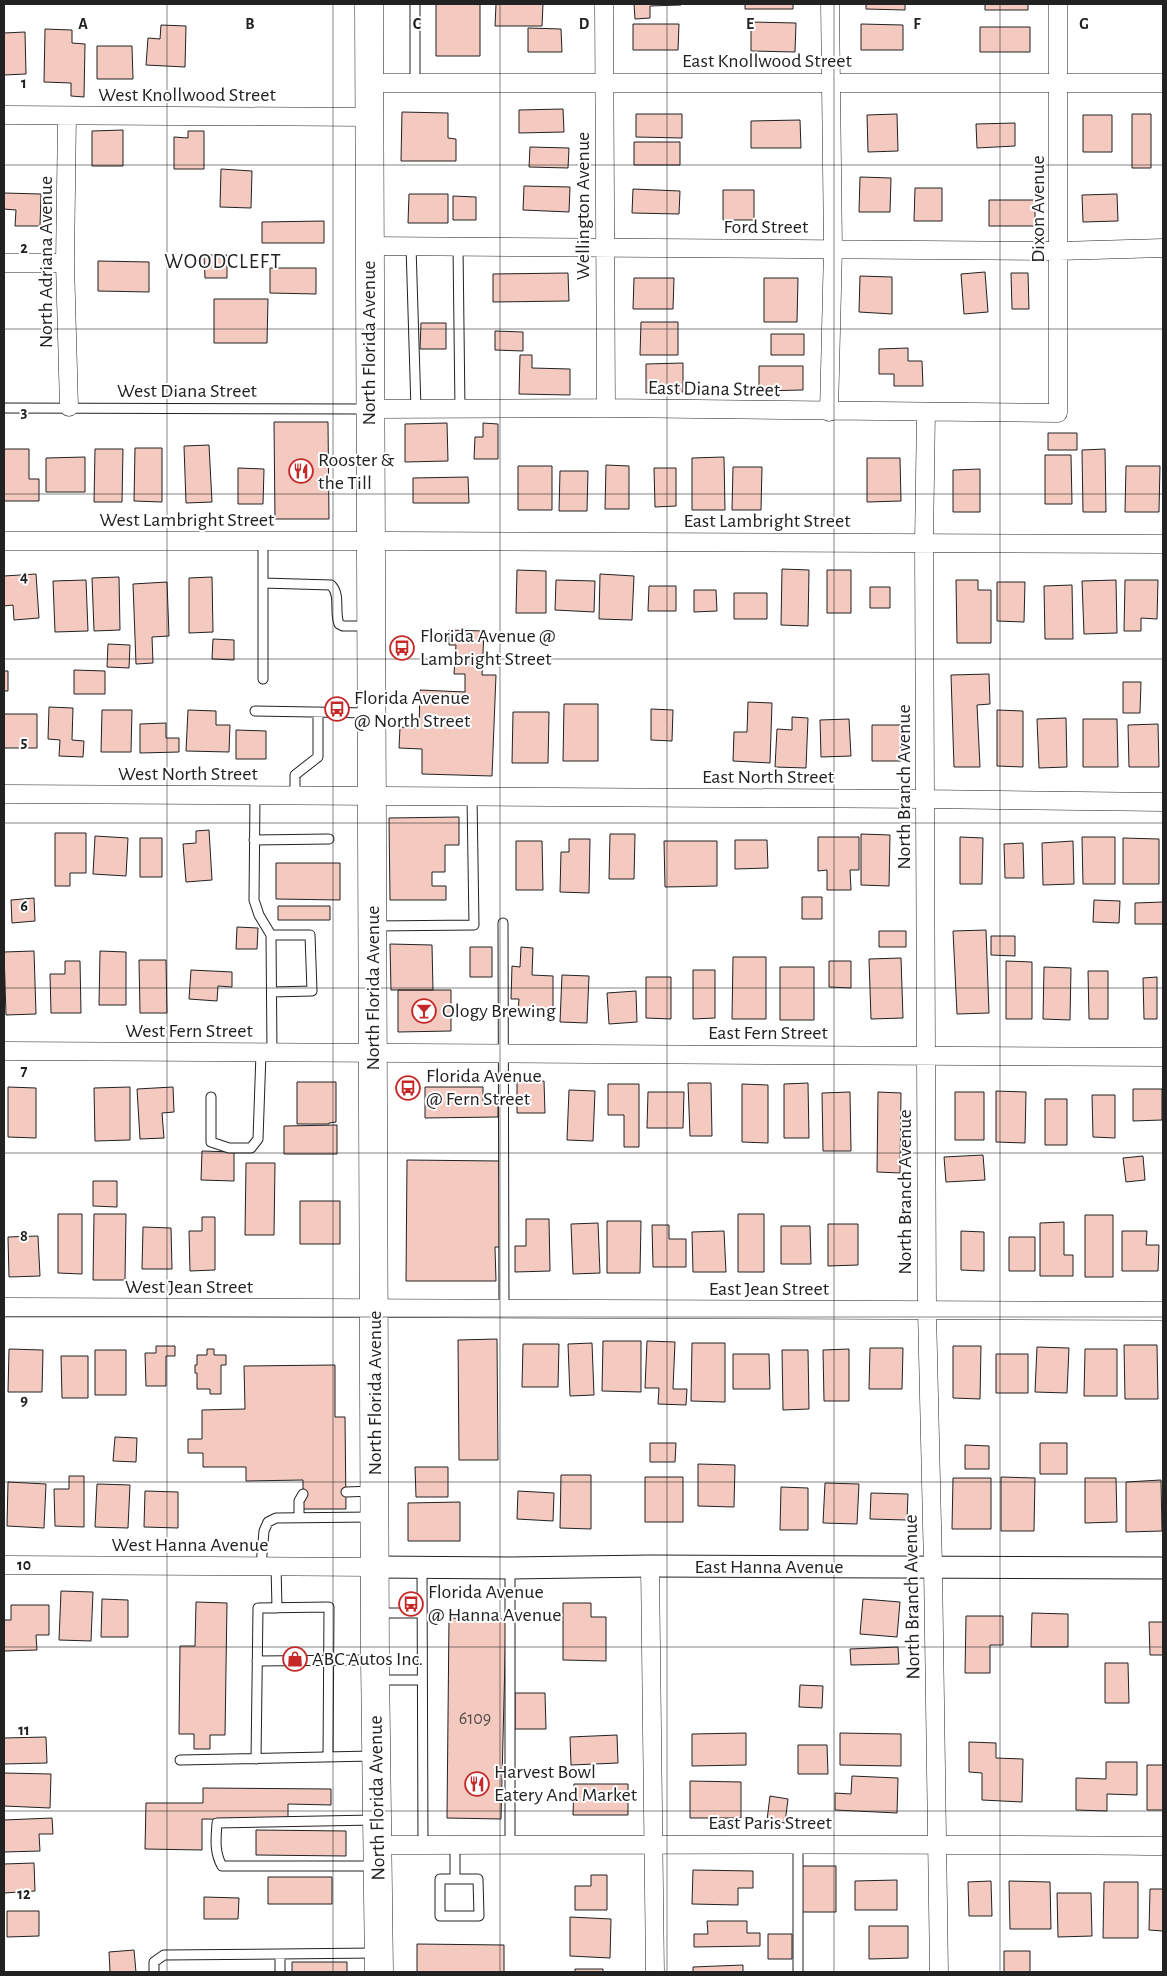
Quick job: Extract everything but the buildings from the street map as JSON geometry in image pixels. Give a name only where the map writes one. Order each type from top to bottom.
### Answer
[{"type":"main road","name":"North Florida Avenue","points":[[369,4],[368,246],[379,1963]]},
{"type":"street","name":"Wellington Avenue","points":[[604,4],[606,408]]},
{"type":"street","points":[[829,412],[833,248],[830,4]]},
{"type":"street","name":"Dixon Avenue","points":[[1058,4],[1058,413]]},
{"type":"street","name":"East Knollwood Street","points":[[370,83],[1163,82]]},
{"type":"street","name":"West Knollwood Street","points":[[4,115],[370,117]]},
{"type":"street","name":"North Adriana Avenue","points":[[67,116],[64,263],[69,408]]},
{"type":"street","name":"Ford Street","points":[[368,246],[1059,251],[1163,248]]},
{"type":"street","points":[[4,263],[64,263]]},
{"type":"street","name":"East Diana Street","points":[[369,409],[606,408],[829,412],[1058,413]]},
{"type":"street","name":"North Branch Avenue","points":[[926,412],[924,543],[927,1311],[939,1972]]},
{"type":"street","name":"West Lambright Street","points":[[4,541],[371,541]]},
{"type":"street","name":"East Lambright Street","points":[[371,541],[1163,544]]},
{"type":"street","name":"West North Street","points":[[4,794],[372,797]]},
{"type":"street","name":"East North Street","points":[[372,797],[1163,802]]},
{"type":"street","name":"West Fern Street","points":[[4,1052],[373,1053]]},
{"type":"street","name":"East Fern Street","points":[[373,1053],[1163,1057]]},
{"type":"street","name":"West Jean Street","points":[[4,1307],[374,1309]]},
{"type":"street","name":"East Jean Street","points":[[374,1309],[1163,1311]]},
{"type":"street","name":"West Hanna Avenue","points":[[4,1565],[376,1567]]},
{"type":"street","points":[[650,1566],[655,1972]]},
{"type":"street","name":"East Hanna Avenue","points":[[376,1567],[1163,1568]]},
{"type":"street","name":"East Paris Street","points":[[377,1844],[510,1846],[937,1844],[1163,1846]]},
{"type":"lane","points":[[415,4],[415,82]]},
{"type":"lane","points":[[411,246],[416,409]]},
{"type":"lane","points":[[458,247],[460,409]]},
{"type":"lane","name":"West Diana Street","points":[[4,408],[369,409]]},
{"type":"lane","points":[[263,541],[263,679]]},
{"type":"lane","points":[[263,583],[331,585],[337,594],[338,624],[343,626],[371,626]]},
{"type":"lane","points":[[255,711],[372,713]]},
{"type":"lane","points":[[295,796],[295,776],[318,757],[318,712]]},
{"type":"lane","points":[[211,1097],[211,1142],[228,1148],[251,1148],[258,1139],[272,992],[271,934],[259,915],[254,900],[255,796]]},
{"type":"lane","points":[[372,926],[474,925],[472,797]]},
{"type":"lane","points":[[254,840],[329,839]]},
{"type":"lane","points":[[502,923],[504,1310]]},
{"type":"lane","points":[[271,934],[310,935],[312,991],[272,992]]},
{"type":"lane","points":[[346,1492],[376,1504]]},
{"type":"lane","points":[[299,1517],[299,1501],[303,1494]]},
{"type":"lane","points":[[277,1608],[268,1566],[264,1531],[268,1522],[276,1518],[299,1517],[376,1504]]},
{"type":"lane","points":[[422,1567],[423,1845]]},
{"type":"lane","points":[[510,1568],[510,1846]]},
{"type":"lane","points":[[256,1759],[258,1608],[329,1607],[328,1757]]},
{"type":"lane","points":[[376,1613],[422,1613]]},
{"type":"lane","points":[[257,1661],[329,1660],[422,1680]]},
{"type":"lane","points":[[180,1760],[377,1756]]},
{"type":"lane","points":[[217,1823],[377,1844],[222,1866],[216,1856],[217,1823]]},
{"type":"lane","points":[[798,1844],[798,1972]]},
{"type":"lane","points":[[455,1845],[455,1879]]},
{"type":"lane","points":[[440,1879],[455,1879],[478,1879],[479,1916],[440,1916],[440,1879]]},
{"type":"lane","points":[[280,1954],[280,1972]]},
{"type":"lane","points":[[154,1972],[154,1962],[164,1956],[280,1954],[379,1963]]},
{"type":"place","name":"Rooster & the Till","points":[[301,471]]},
{"type":"place","name":"Florida Avenue @ Lambright Street","points":[[402,648]]},
{"type":"place","name":"Florida Avenue @ North Street","points":[[337,709]]},
{"type":"place","name":"Ology Brewing","points":[[424,1011]]},
{"type":"place","name":"Florida Avenue @ Fern Street","points":[[408,1088]]},
{"type":"place","name":"Florida Avenue @ Hanna Avenue","points":[[411,1604]]},
{"type":"place","name":"ABC Autos Inc.","points":[[295,1659]]},
{"type":"place","name":"Harvest Bowl Eatery And Market","points":[[477,1784]]},
{"type":"district","name":"WOODCLEFT","points":[[223,261]]}]
